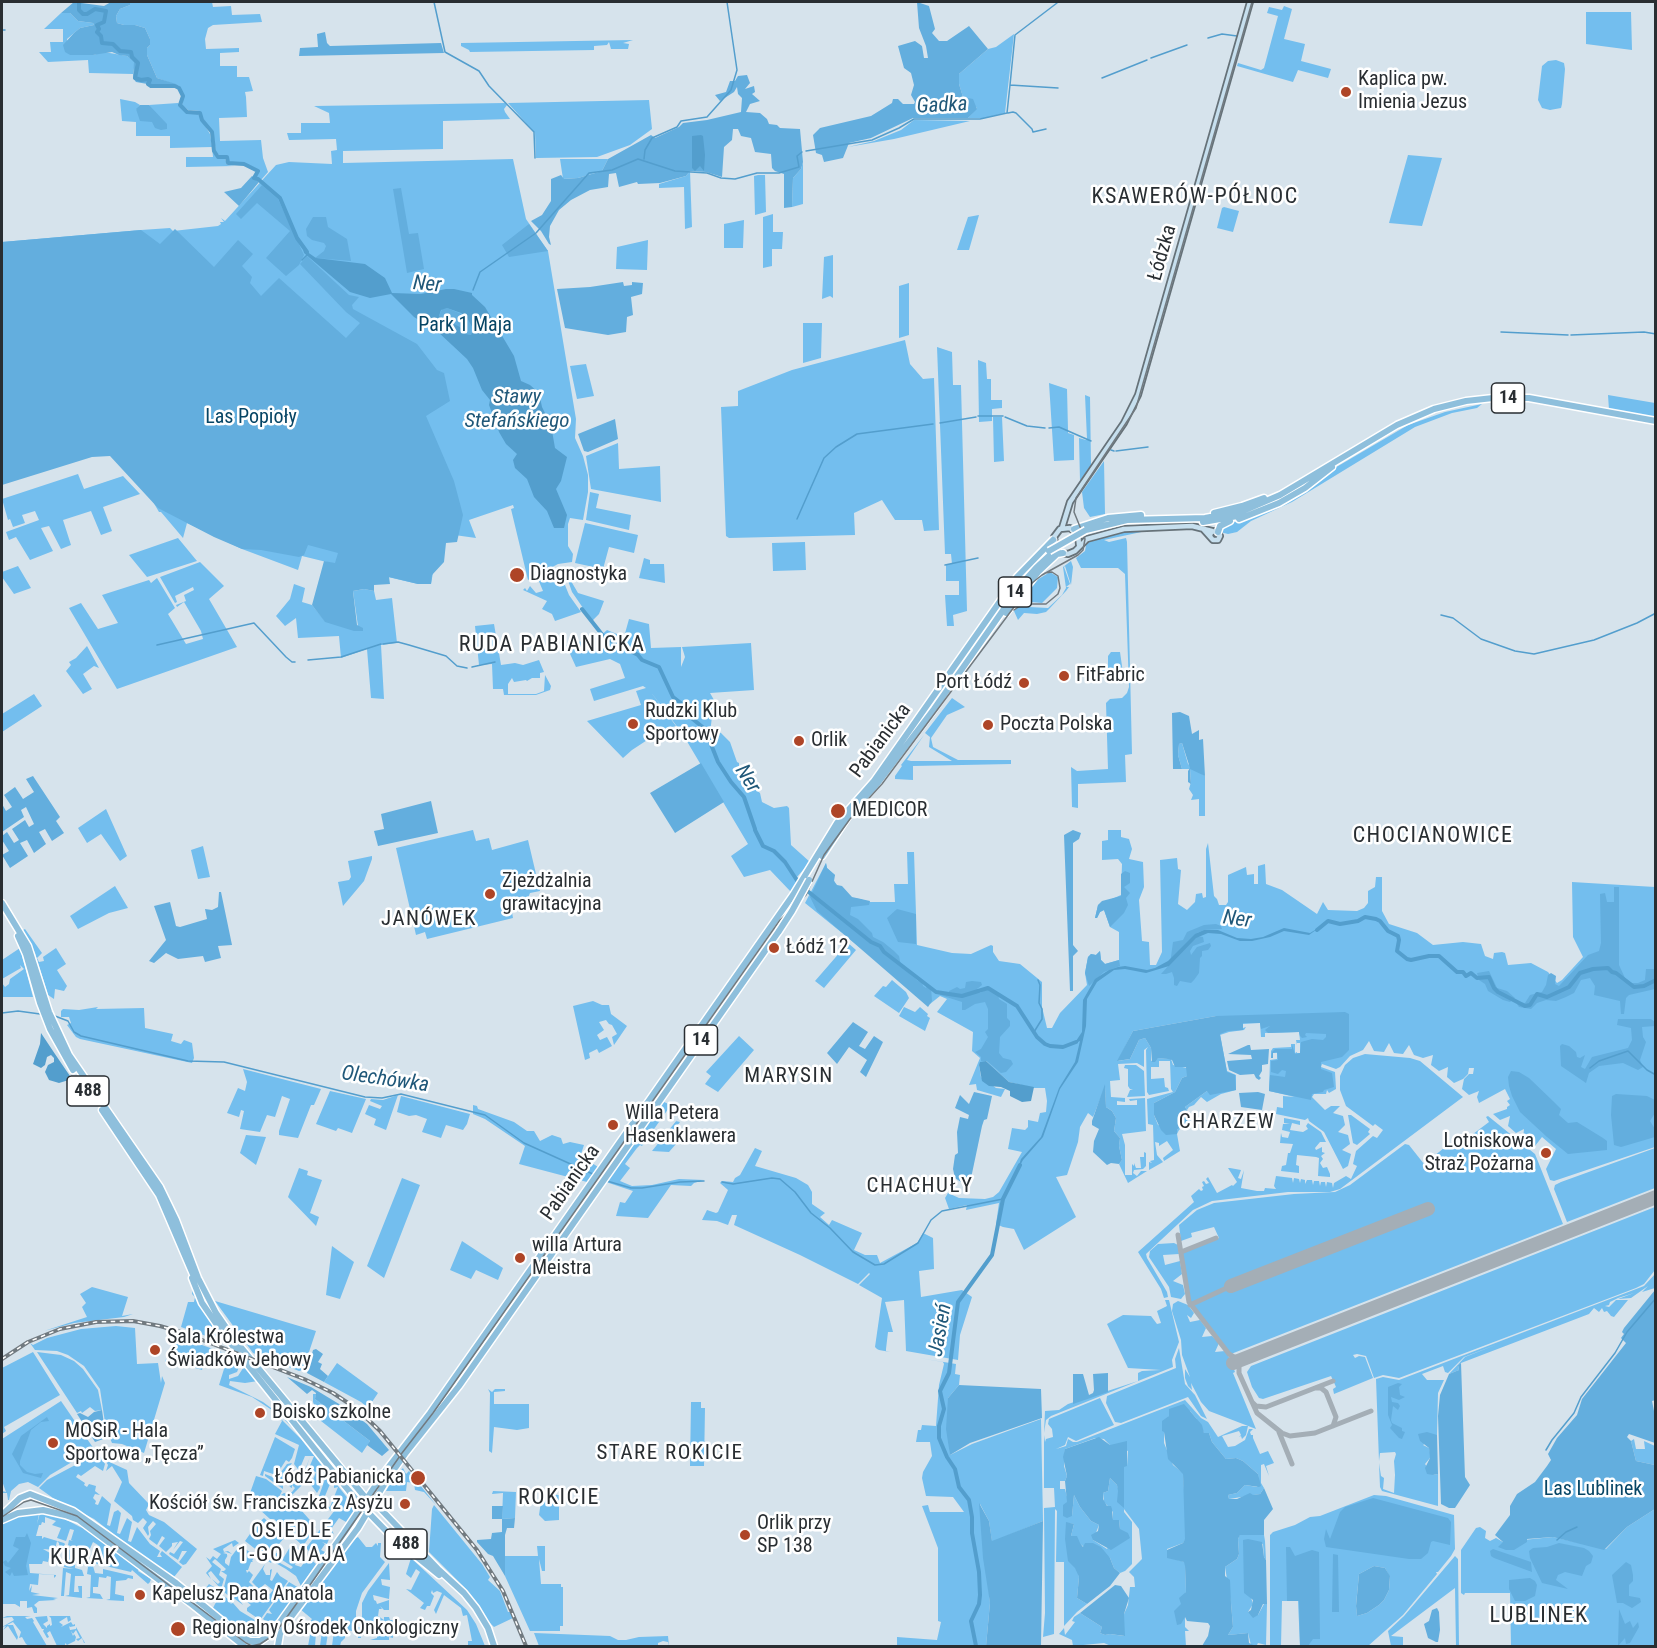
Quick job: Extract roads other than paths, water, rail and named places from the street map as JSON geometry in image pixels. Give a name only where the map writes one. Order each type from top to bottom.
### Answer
[{"type":"main road","name":"Łódzka","points":[[1067,507],[1122,427],[1132,408],[1250,2]]},
{"type":"main road","name":"14","points":[[963,654],[1028,570],[1050,552],[1087,534],[1127,520],[1205,518],[1243,511],[1280,495],[1409,423],[1435,413],[1476,403],[1506,401],[1543,403],[1656,422]]},
{"type":"main road","points":[[1062,528],[1072,528],[1117,517],[1200,514],[1231,509],[1263,499],[1313,471],[1333,465]]},
{"type":"main road","points":[[1079,536],[1133,528],[1200,527],[1213,533],[1223,523],[1258,513],[1279,503],[1305,488],[1333,465]]},
{"type":"main road","points":[[963,654],[1017,577],[1064,526],[1067,507]]},
{"type":"main road","points":[[1067,507],[1067,521],[1079,536],[1079,545]]},
{"type":"main road","points":[[970,659],[1034,576],[1057,555],[1073,552],[1087,534]]},
{"type":"main road","points":[[1053,540],[1056,548],[1062,553]]},
{"type":"main road","name":"14","points":[[970,659],[1020,586],[1050,552]]},
{"type":"main road","name":"Pabianicka","points":[[254,1647],[286,1619],[373,1509],[403,1457],[459,1386],[779,931],[792,911],[803,883],[837,823],[874,781],[963,654]]},
{"type":"main road","name":"Pabianicka","points":[[277,1647],[286,1619],[364,1497],[425,1420],[843,824],[877,784],[970,659]]},
{"type":"main road","points":[[943,684],[947,685],[945,694]]},
{"type":"main road","name":"488","points":[[2,903],[28,946],[51,1017],[69,1055],[159,1186],[173,1212],[198,1278],[212,1305],[234,1340],[364,1497]]},
{"type":"main road","name":"488","points":[[2,911],[24,949],[44,1012],[56,1040],[75,1073],[124,1140],[155,1189],[213,1314],[230,1338],[364,1497]]},
{"type":"main road","points":[[2,1515],[16,1501],[28,1494],[43,1498],[88,1520],[156,1571],[176,1583],[243,1638],[250,1641],[271,1641],[277,1647]]},
{"type":"main road","points":[[364,1497],[373,1509],[376,1520],[391,1536],[439,1572]]},
{"type":"main road","points":[[364,1497],[373,1509]]},
{"type":"main road","points":[[37,1510],[42,1506],[43,1498]]},
{"type":"main road","points":[[16,1501],[20,1507],[28,1511]]},
{"type":"main road","name":"488","points":[[373,1509],[464,1593],[488,1629],[492,1647]]},
{"type":"main road","points":[[2,1520],[28,1511],[45,1510],[86,1524],[168,1588],[199,1609],[244,1647]]},
{"type":"main road","points":[[362,1522],[370,1519],[376,1520]]},
{"type":"water","points":[[701,135],[705,155],[704,171],[700,166],[695,171],[692,168],[692,136]]},
{"type":"water","name":"Stawy Stefańskiego","points":[[303,249],[316,258],[365,264],[385,278],[392,293],[421,294],[454,289],[472,293],[485,307],[514,356],[521,381],[539,393],[542,407],[551,425],[555,448],[567,457],[561,481],[556,489],[567,515],[564,528],[554,528],[547,511],[534,497],[527,479],[515,468],[513,460],[517,454],[506,444],[499,432],[489,405],[490,400],[482,390],[467,359],[437,331],[414,317],[391,294],[370,298],[350,292],[304,253]],"holes":[[[447,308],[461,313],[473,328],[471,335],[439,316],[441,310]]]},
{"type":"water","points":[[1320,927],[1309,935],[1284,931],[1252,941],[1240,941],[1221,934],[1208,933],[1196,938],[1169,966],[1146,973],[1125,969],[1114,970],[1097,982],[1087,999],[1086,1026],[1078,1062],[1060,1089],[1043,1137],[1023,1160],[1017,1171],[1021,1159],[1041,1137],[1059,1088],[1075,1062],[1080,1041],[1074,1044],[1082,1032],[1083,1000],[1095,979],[1118,967],[1147,970],[1155,968],[1168,961],[1195,934],[1204,930],[1218,930],[1237,938],[1251,939],[1263,937],[1284,928],[1310,933]]},
{"type":"water","points":[[41,1033],[72,1079],[59,1083],[49,1080],[45,1072],[48,1065],[54,1062],[51,1055],[47,1057],[45,1065],[41,1068],[33,1064]]},
{"type":"water","points":[[986,1061],[1009,1082],[1034,1087],[1031,1101],[1022,1102],[1010,1096],[1010,1091],[1001,1087],[989,1086],[982,1081],[979,1065],[980,1062]]},
{"type":"waterway","name":"Ner","points":[[79,2],[79,10],[83,14],[95,9],[106,11],[104,22],[97,25],[99,29],[97,32],[101,36],[102,43],[113,44],[120,51],[131,52],[132,57],[138,63],[135,78],[148,79],[150,80],[148,84],[151,86],[179,88],[183,96],[180,105],[187,112],[200,113],[202,120],[212,132],[214,151],[218,157],[227,157],[228,163],[244,164],[258,171],[254,178],[280,198],[297,238],[307,252]]},
{"type":"waterway","points":[[434,2],[445,52],[479,71],[489,86],[534,132],[535,158]]},
{"type":"waterway","name":"Gadka","points":[[644,159],[645,150],[652,138],[677,127],[681,121],[707,117],[731,90],[737,70],[727,2]]},
{"type":"waterway","points":[[1010,85],[1015,35],[1057,3]]},
{"type":"waterway","name":"Gadka","points":[[1208,38],[1222,34],[1237,36]]},
{"type":"waterway","name":"Gadka","points":[[1151,58],[1187,45]]},
{"type":"waterway","name":"Gadka","points":[[1102,78],[1147,60]]},
{"type":"waterway","name":"Gadka","points":[[806,151],[872,140],[914,119],[980,119],[1007,113],[1010,85],[1058,88]]},
{"type":"waterway","points":[[1008,113],[1016,113],[1033,132],[1046,129]]},
{"type":"waterway","name":"Gadka","points":[[473,290],[480,272],[536,233],[589,173],[612,170],[638,159],[675,171],[707,173],[721,178],[735,179],[757,173],[779,173],[799,167],[797,156],[802,152]]},
{"type":"waterway","points":[[302,260],[307,255]]},
{"type":"waterway","points":[[1501,332],[1568,335]]},
{"type":"waterway","points":[[1571,335],[1644,332],[1656,334]]},
{"type":"waterway","points":[[978,416],[1003,416]]},
{"type":"waterway","points":[[940,423],[976,417]]},
{"type":"waterway","points":[[1005,417],[1027,426],[1045,428]]},
{"type":"waterway","points":[[797,519],[824,458],[836,447],[857,434],[933,424]]},
{"type":"waterway","points":[[1049,428],[1059,427],[1091,441]]},
{"type":"waterway","points":[[1116,451],[1148,447]]},
{"type":"waterway","points":[[945,565],[978,558]]},
{"type":"waterway","name":"Ner","points":[[582,609],[604,637],[638,655],[642,660],[659,667],[673,697],[682,704],[684,712],[705,729],[718,762],[744,797],[755,829]]},
{"type":"waterway","points":[[1441,615],[1453,618],[1481,639],[1515,651],[1534,654],[1594,640],[1656,613]]},
{"type":"waterway","points":[[157,645],[254,623],[286,657],[295,662]]},
{"type":"waterway","points":[[383,644],[398,642],[409,645],[446,656],[457,666],[467,668]]},
{"type":"waterway","points":[[308,660],[341,657],[381,644]]},
{"type":"waterway","points":[[472,667],[495,662]]},
{"type":"waterway","name":"Ner","points":[[755,830],[763,846],[774,851],[785,862],[800,885],[936,992],[962,996],[988,988],[1017,1006],[1037,1037],[1045,1044],[1063,1047],[1076,1042]]},
{"type":"waterway","name":"Ner","points":[[1317,930],[1328,921],[1340,924],[1358,921],[1365,917],[1376,919],[1388,931],[1398,936],[1397,951],[1407,959],[1439,956],[1457,972],[1463,972],[1466,976],[1471,973],[1477,978],[1489,977],[1498,992],[1525,1006],[1530,1005],[1537,994],[1547,997],[1569,987],[1580,973],[1593,969],[1608,968],[1634,987],[1644,986],[1656,980]]},
{"type":"waterway","points":[[1034,1032],[1042,1019],[1038,980]]},
{"type":"waterway","name":"Olechówka","points":[[2,1013],[18,1011],[40,1014]]},
{"type":"waterway","name":"Olechówka","points":[[55,1016],[68,1021],[74,1032],[81,1036],[188,1061],[224,1062],[365,1097],[382,1098],[401,1094],[485,1115],[524,1143],[595,1175]]},
{"type":"waterway","points":[[1590,1068],[1599,1061],[1628,1051],[1647,1070],[1656,1075]]},
{"type":"waterway","name":"Jasień","points":[[976,1646],[971,1621],[979,1604],[980,1595],[972,1517],[969,1500],[959,1487],[955,1469],[939,1438],[939,1426],[944,1409],[940,1391],[949,1373],[958,1302],[992,1255],[1003,1199],[1020,1165]]},
{"type":"waterway","name":"Olechówka","points":[[722,1182],[733,1184],[772,1178],[780,1179],[795,1192],[811,1213],[830,1228],[853,1252],[875,1265],[884,1264],[918,1243],[931,1220],[942,1211],[1003,1199]]},
{"type":"waterway","name":"Olechówka","points":[[607,1181],[631,1188],[704,1181]]},
{"type":"waterway","points":[[1546,1450],[1574,1413],[1581,1397],[1615,1353],[1627,1332],[1656,1298]]},
{"type":"waterway","points":[[1557,1540],[1566,1532],[1577,1527]]},
{"type":"tunnel","points":[[362,1498],[373,1512]]},
{"type":"tram line","points":[[257,1646],[274,1635],[780,920],[806,895],[824,855],[850,819],[882,784],[1032,583],[1083,550],[1085,539],[1074,512],[1076,498],[1136,408],[1252,2]]},
{"type":"tram line","points":[[1014,610],[1023,604],[1046,604],[1058,594],[1060,588],[1058,576],[1052,572],[1045,573]]},
{"type":"tram line","points":[[2,1517],[24,1502],[31,1500],[77,1516],[246,1643],[252,1646],[260,1644]]},
{"type":"railway","points":[[2,1359],[28,1342],[60,1329],[96,1322],[133,1321],[184,1333],[304,1379],[333,1393],[357,1409],[380,1431],[477,1550],[503,1591],[526,1646]]},
{"type":"place","name":"Kaplica pw. Imienia Jezus","points":[[1346,92]]},
{"type":"place","name":"Diagnostyka","points":[[517,575]]},
{"type":"place","name":"FitFabric","points":[[1064,676]]},
{"type":"place","name":"Port Łódź","points":[[1024,683]]},
{"type":"place","name":"Rudzki Klub Sportowy","points":[[633,724]]},
{"type":"place","name":"Poczta Polska","points":[[988,725]]},
{"type":"place","name":"Orlik","points":[[799,741]]},
{"type":"place","name":"MEDICOR","points":[[838,811]]},
{"type":"place","name":"Zjeżdżalnia grawitacyjna","points":[[490,894]]},
{"type":"place","name":"Łódź 12","points":[[774,948]]},
{"type":"place","name":"Willa Petera Hasenklawera","points":[[613,1125]]},
{"type":"place","name":"Lotniskowa Straż Pożarna","points":[[1546,1153]]},
{"type":"place","name":"willa Artura Meistra","points":[[520,1258]]},
{"type":"place","name":"Sala Królestwa Świadków Jehowy","points":[[155,1350]]},
{"type":"place","name":"Boisko szkolne","points":[[260,1413]]},
{"type":"place","name":"MOSiR - Hala Sportowa „Tęcza”","points":[[53,1443]]},
{"type":"place","name":"Łódź Pabianicka","points":[[418,1478]]},
{"type":"place","name":"Kościół św. Franciszka z Asyżu","points":[[405,1504]]},
{"type":"place","name":"Orlik przy SP 138","points":[[745,1535]]},
{"type":"place","name":"Kapelusz Pana Anatola","points":[[140,1595]]},
{"type":"place","name":"Regionalny Ośrodek Onkologiczny","points":[[178,1629]]},
{"type":"district","name":"KSAWERÓW-PÓŁNOC","points":[[1195,197]]},
{"type":"district","name":"RUDA PABIANICKA","points":[[552,645]]},
{"type":"district","name":"CHOCIANOWICE","points":[[1433,836]]},
{"type":"district","name":"JANÓWEK","points":[[429,920]]},
{"type":"district","name":"MARYSIN","points":[[789,1077]]},
{"type":"district","name":"CHARZEW","points":[[1227,1123]]},
{"type":"district","name":"CHACHUŁY","points":[[920,1187]]},
{"type":"district","name":"STARE ROKICIE","points":[[670,1454]]},
{"type":"district","name":"ROKICIE","points":[[559,1498]]},
{"type":"district","name":"OSIEDLE 1-GO MAJA","points":[[292,1544]]},
{"type":"district","name":"KURAK","points":[[84,1558]]},
{"type":"district","name":"LUBLINEK","points":[[1539,1616]]},
{"type":"park label","name":"Park 1 Maja","points":[[465,326]]},
{"type":"park label","name":"Las Popioły","points":[[251,418]]},
{"type":"park label","name":"Las Lublinek","points":[[1593,1490]]}]
